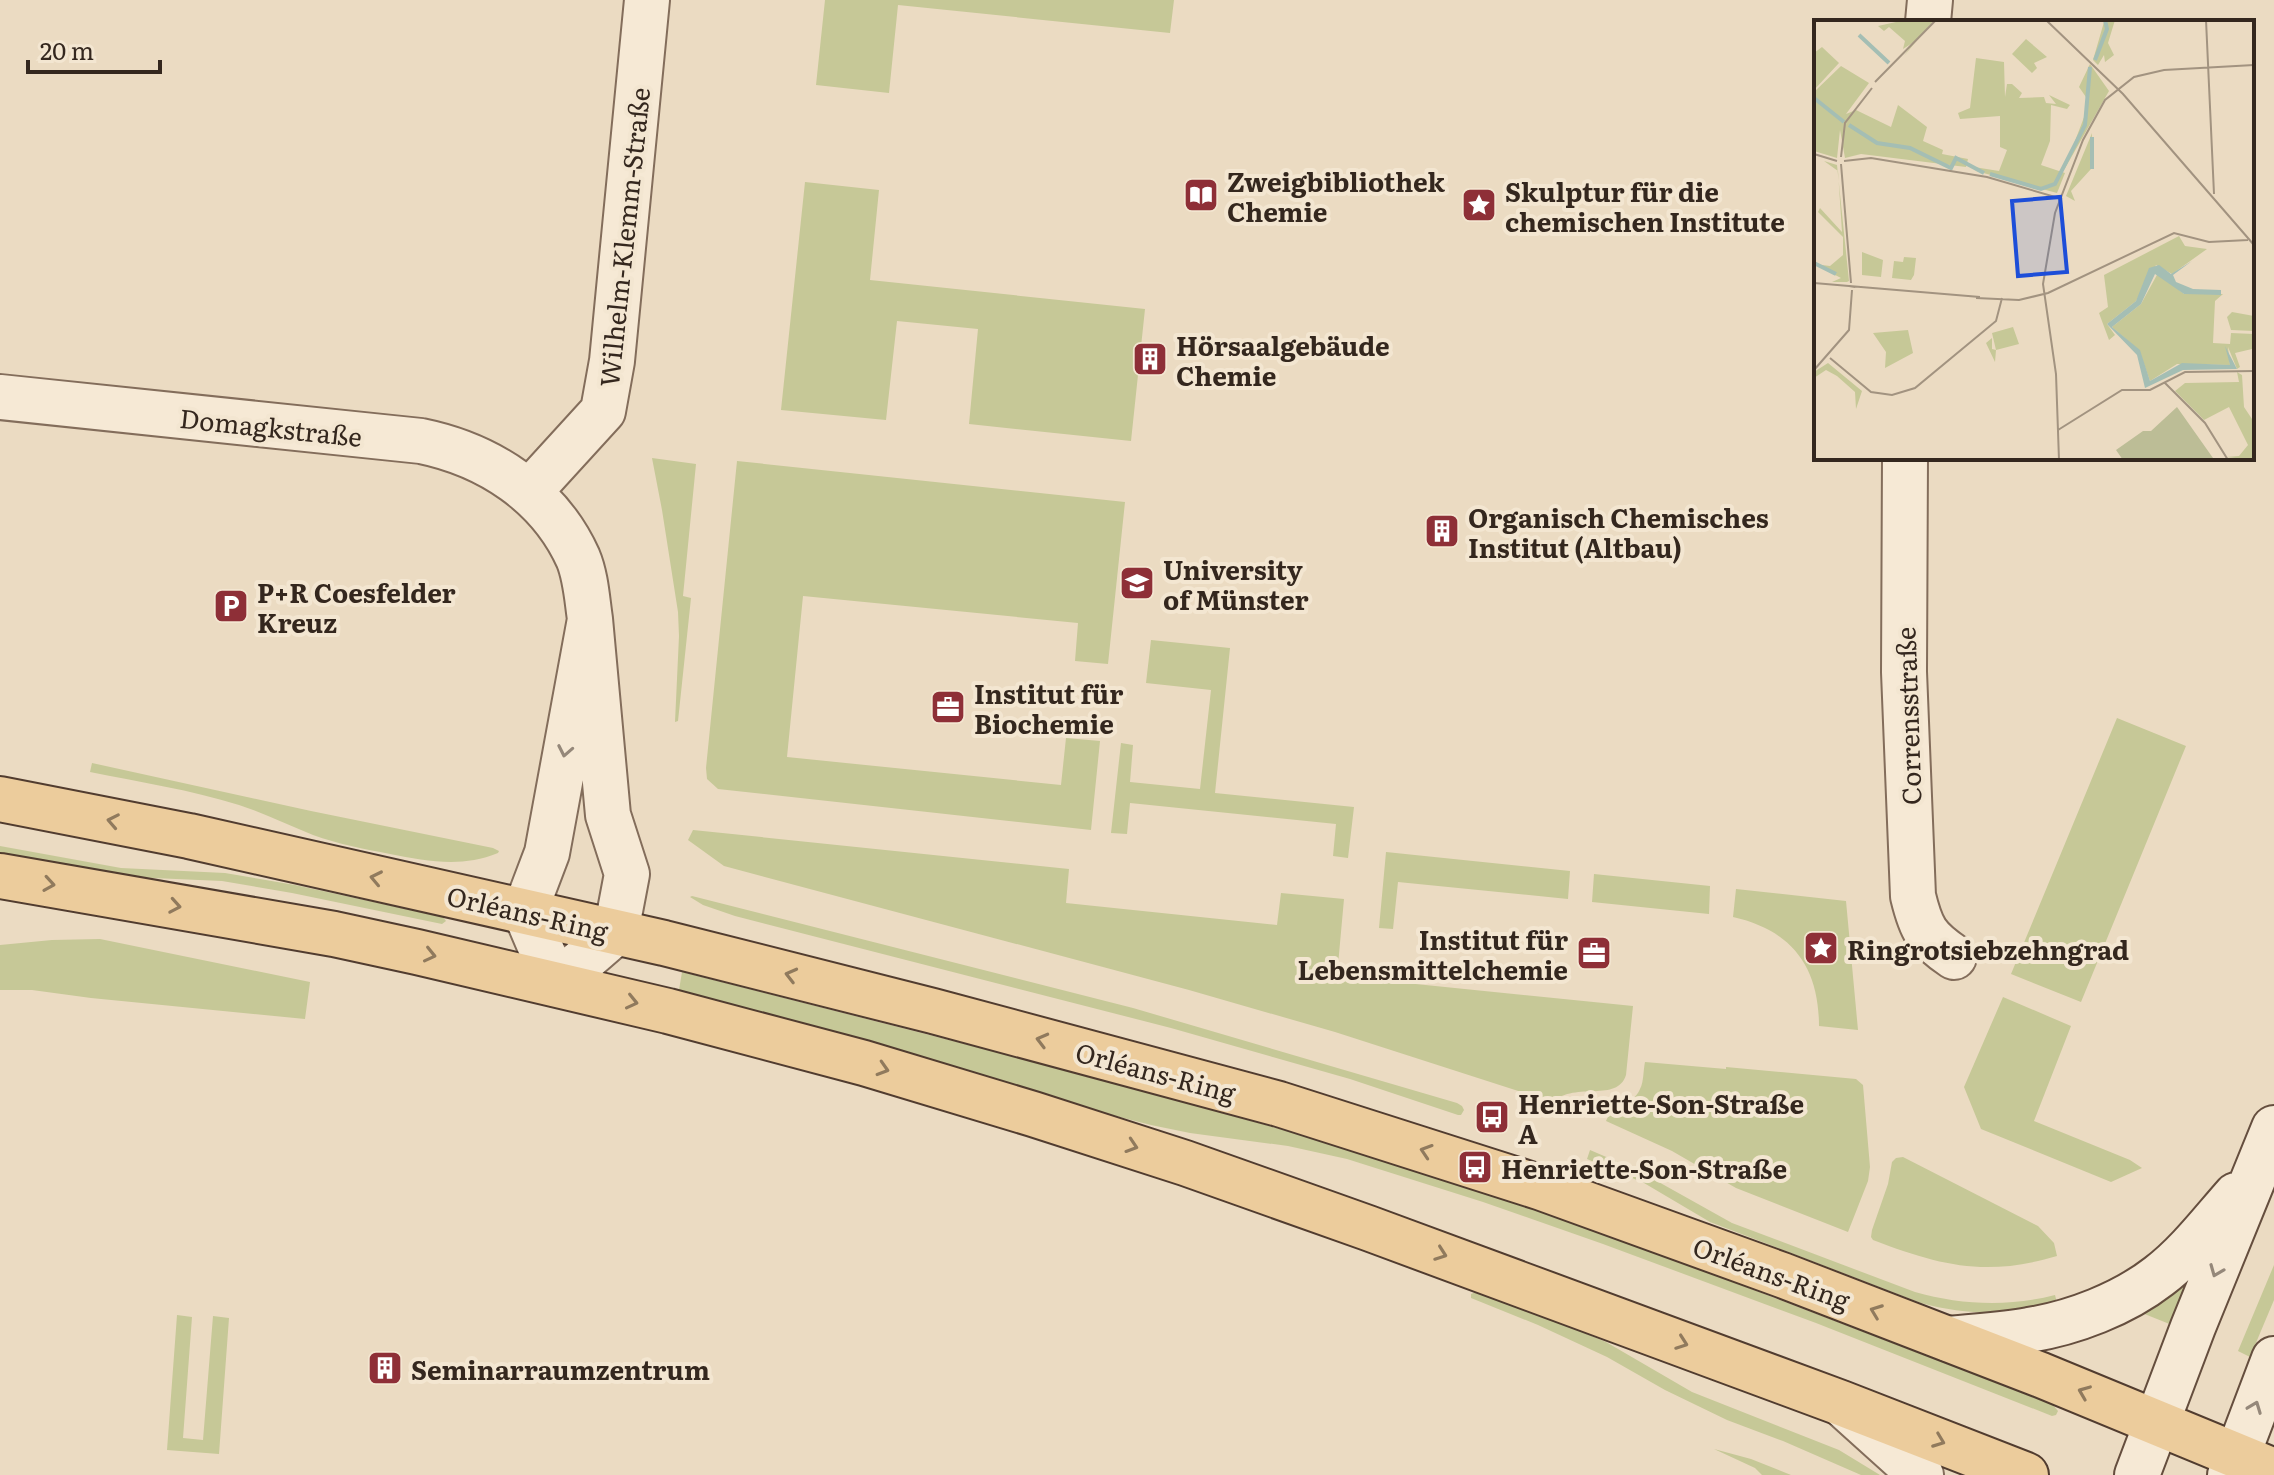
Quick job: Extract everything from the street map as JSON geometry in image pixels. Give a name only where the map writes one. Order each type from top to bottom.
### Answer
[{"type":"main road","name":"Orléans-Ring","points":[[0,799],[189,836],[616,932],[933,1011],[1279,1104],[1542,1188],[1782,1275],[2156,1422],[2247,1467]]},
{"type":"main road","points":[[0,876],[334,934],[668,1011],[864,1063],[1170,1158],[1438,1253],[2026,1475]]},
{"type":"street","name":"Wilhelm-Klemm-Straße","points":[[530,491],[603,411],[612,361],[647,0]]},
{"type":"street","points":[[1928,20],[1930,0]]},
{"type":"street","name":"Domagkstraße","points":[[0,397],[421,441],[470,455],[530,491]]},
{"type":"street","name":"Corrensstraße","points":[[1905,460],[1904,672],[1913,896],[1920,925],[1935,944],[1954,957]]},
{"type":"street","points":[[530,491],[555,517],[579,561],[590,619],[608,815],[627,874],[616,932],[556,984],[525,911],[547,853],[590,619]]},
{"type":"street","points":[[2137,1475],[2274,1128]]},
{"type":"street","points":[[1949,1339],[2029,1330],[2059,1323],[2088,1314],[2138,1290],[2181,1257],[2256,1173]]},
{"type":"street","points":[[2247,1467],[2274,1359]]},
{"type":"street","points":[[1841,1403],[1921,1475]]},
{"type":"green space","points":[[825,0],[1174,0],[1170,33],[898,5],[889,93],[816,85]]},
{"type":"green space","points":[[805,182],[879,190],[870,280],[1145,309],[1131,441],[969,424],[978,329],[897,321],[886,420],[781,410]]},
{"type":"green space","points":[[652,458],[696,464],[683,596],[691,598],[678,721],[675,722],[678,612]]},
{"type":"green space","points":[[737,461],[1125,502],[1108,664],[1075,661],[1078,623],[803,596],[787,757],[1061,785],[1066,738],[1100,741],[1091,830],[718,789],[707,779]]},
{"type":"green space","points":[[1151,640],[1230,648],[1215,793],[1354,807],[1348,858],[1333,856],[1336,824],[1130,803],[1127,834],[1111,833],[1121,743],[1133,745],[1130,782],[1200,789],[1211,690],[1146,683]]},
{"type":"green space","points":[[2117,718],[2186,746],[2081,1002],[2011,974]]},
{"type":"green space","points":[[92,763],[499,851],[484,858],[444,862],[361,848],[313,835],[221,800],[90,772]]},
{"type":"green space","points":[[693,830],[1069,869],[1066,903],[1277,925],[1281,893],[1344,899],[1337,976],[1633,1006],[1626,1075],[1614,1088],[1573,1093],[1552,1102],[1335,1032],[1189,990],[724,866],[688,840]]},
{"type":"green space","points":[[0,846],[121,868],[225,873],[443,917],[446,921],[442,924],[222,881],[107,876],[0,857]]},
{"type":"green space","points":[[1386,852],[1570,871],[1568,899],[1398,882],[1393,929],[1379,928]]},
{"type":"green space","points":[[1594,874],[1710,886],[1709,914],[1592,902]]},
{"type":"green space","points":[[1736,889],[1846,901],[1858,1030],[1819,1026],[1814,985],[1798,954],[1771,931],[1733,917]]},
{"type":"green space","points":[[692,896],[1133,1008],[1457,1103],[1464,1110],[1458,1115],[1350,1079],[1171,1028],[735,916],[703,905]]},
{"type":"green space","points":[[100,939],[310,982],[305,1019],[32,990],[0,990],[0,945]]},
{"type":"green space","points":[[682,972],[1071,1071],[1316,1139],[1495,1196],[1694,1267],[2052,1404],[2058,1411],[2052,1416],[1816,1323],[1483,1202],[1347,1159],[1288,1146],[1190,1133],[1108,1114],[873,1042],[679,990]]},
{"type":"green space","points":[[2003,997],[2071,1026],[2034,1121],[2130,1160],[2142,1168],[2111,1182],[1981,1129],[1964,1087]]},
{"type":"green space","points":[[1645,1062],[1856,1079],[1863,1085],[1870,1167],[1868,1181],[1848,1232],[1736,1188],[1672,1151],[1606,1121],[1614,1110],[1637,1094]]},
{"type":"green space","points":[[1590,1150],[1639,1171],[1732,1223],[1915,1292],[1950,1300],[1985,1303],[2055,1295],[2057,1303],[2023,1311],[1989,1313],[1921,1303],[1710,1222],[1644,1183],[1587,1159]]},
{"type":"green space","points":[[1903,1157],[2038,1226],[2054,1243],[2057,1256],[2008,1266],[1964,1266],[1920,1256],[1873,1240],[1872,1230],[1892,1162]]},
{"type":"green space","points":[[2274,1265],[2274,1300],[2250,1357],[2238,1351]]},
{"type":"green space","points":[[2184,1274],[2195,1283],[2177,1327],[2142,1313]]},
{"type":"green space","points":[[1471,1294],[1491,1294],[1606,1342],[1692,1392],[1839,1450],[1880,1475],[1861,1475],[1727,1420],[1607,1357],[1471,1298]]},
{"type":"green space","points":[[177,1315],[192,1317],[183,1438],[203,1440],[213,1316],[229,1318],[219,1454],[167,1450]]},
{"type":"green space","points":[[1714,1449],[1791,1475],[1762,1475],[1755,1468]]},
{"type":"place","name":"Zweigbibliothek Chemie","points":[[1201,195]]},
{"type":"place","name":"Skulptur für die chemischen Institute","points":[[1479,205]]},
{"type":"place","name":"Hörsaalgebäude Chemie","points":[[1150,359]]},
{"type":"place","name":"Organisch Chemisches Institut (Altbau)","points":[[1442,531]]},
{"type":"place","name":"University of Münster","points":[[1137,583]]},
{"type":"place","name":"P+R Coesfelder Kreuz","points":[[231,606]]},
{"type":"place","name":"Institut für Biochemie","points":[[948,707]]},
{"type":"place","name":"Ringrotsiebzehngrad","points":[[1821,948]]},
{"type":"place","name":"Institut für Lebensmittelchemie","points":[[1594,953]]},
{"type":"place","name":"Henriette-Son-Straße A","points":[[1492,1117]]},
{"type":"place","name":"Henriette-Son-Straße","points":[[1475,1167]]},
{"type":"place","name":"Seminarraumzentrum","points":[[385,1368]]}]
